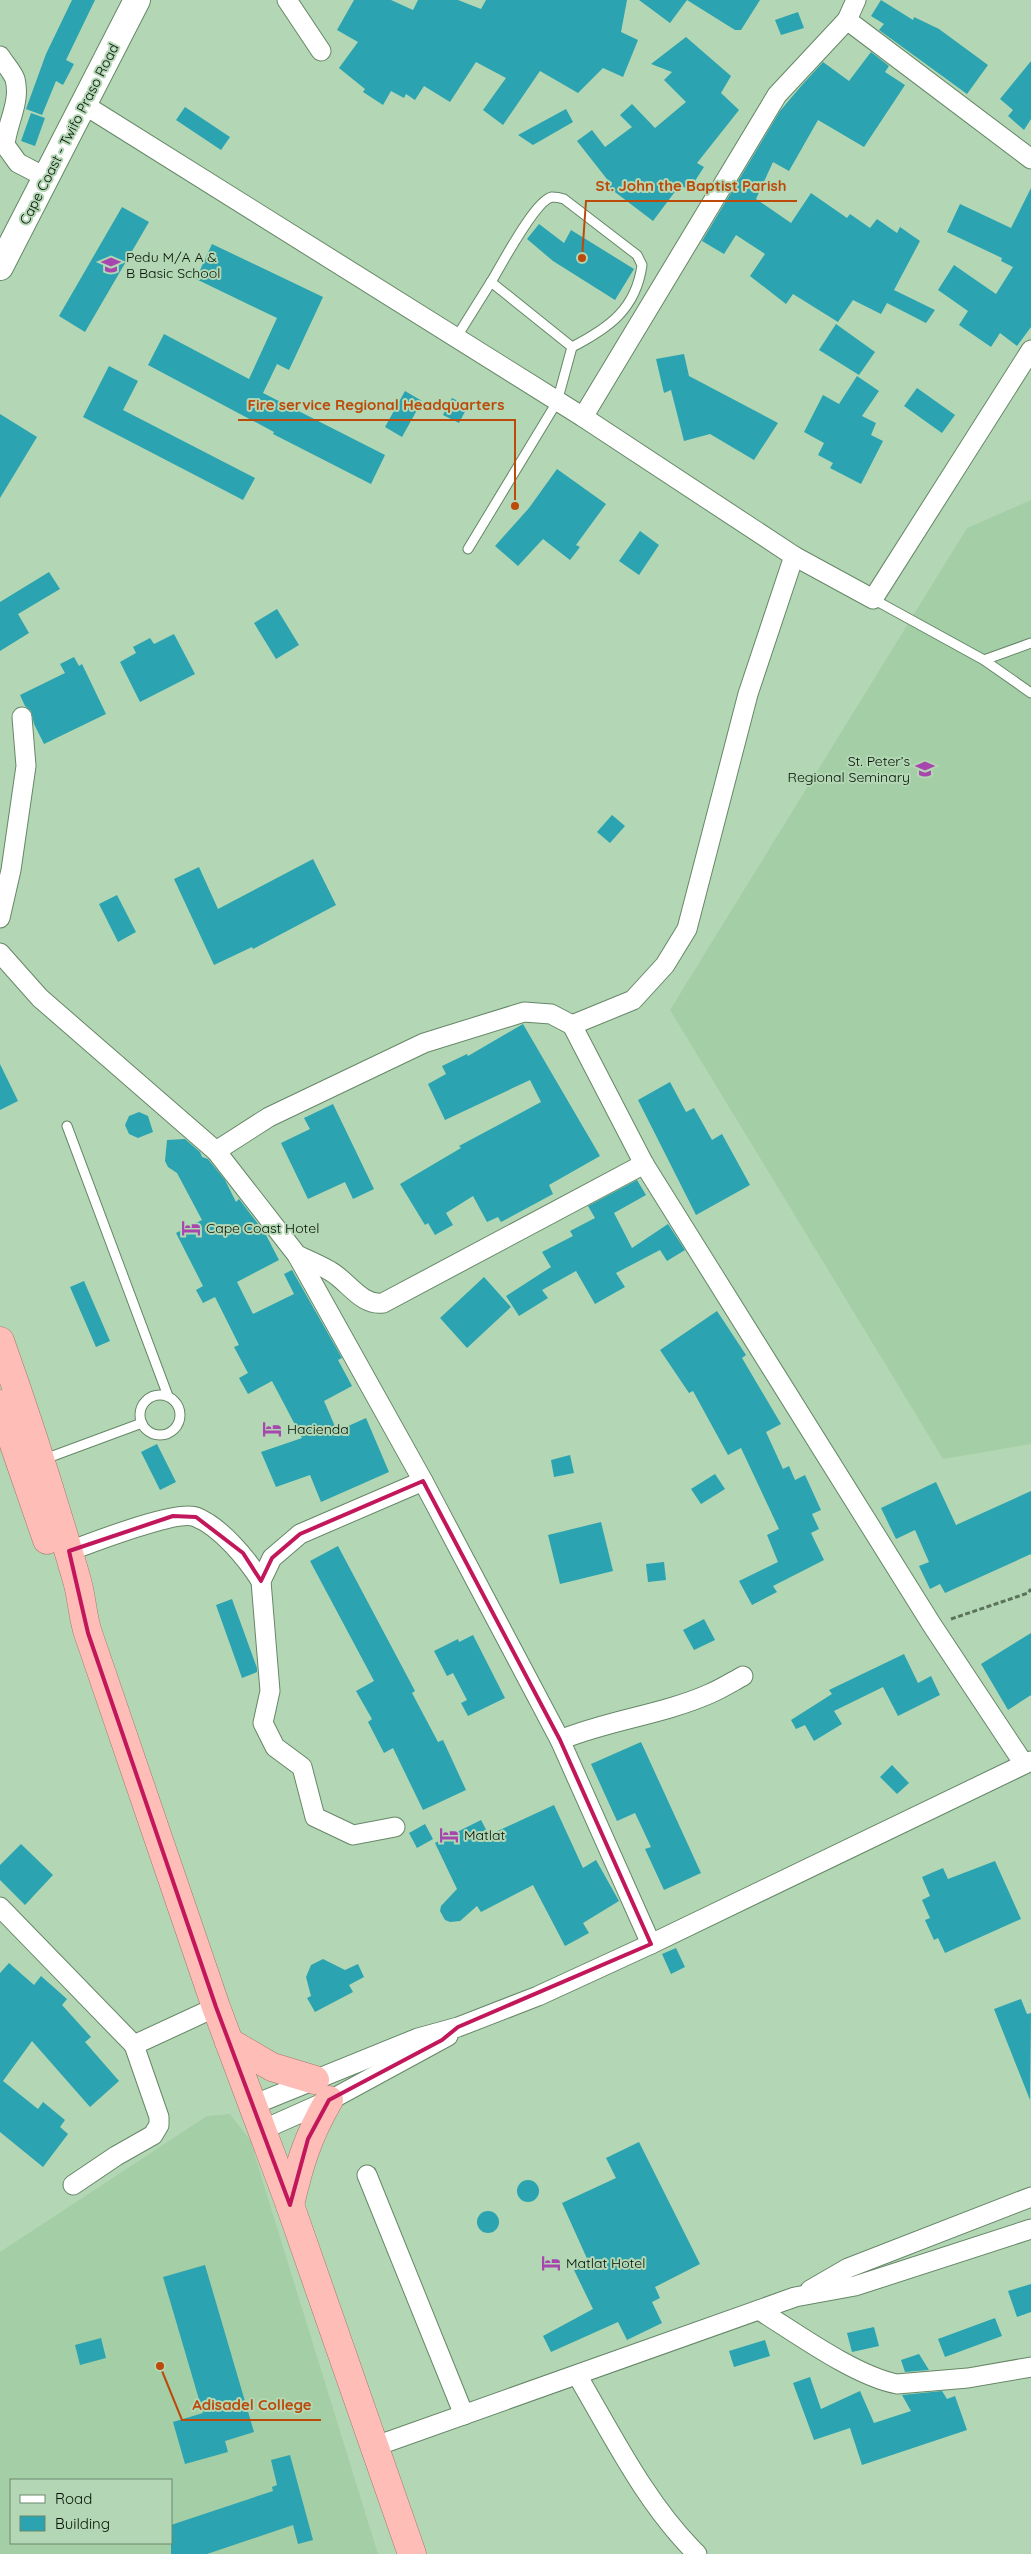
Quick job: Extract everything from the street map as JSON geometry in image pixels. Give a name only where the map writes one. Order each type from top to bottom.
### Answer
[{"type":"highway","points":[[0,1341],[42,1460],[77,1580],[82,1614],[216,2007],[290,2206],[412,2554]]},
{"type":"highway","points":[[0,1404],[63,1585],[82,1614]]},
{"type":"highway","points":[[229,2042],[272,2067],[322,2090],[299,2164],[290,2206]]},
{"type":"main road","name":"Cape Coast - Twifo Praso Road","points":[[0,267],[137,0]]},
{"type":"street","points":[[287,0],[321,51]]},
{"type":"street","points":[[583,417],[778,95],[846,20],[856,0]]},
{"type":"street","points":[[846,20],[1031,159]]},
{"type":"street","points":[[0,56],[14,79],[16,103],[2,146],[18,163],[47,178]]},
{"type":"street","points":[[83,104],[583,417],[794,556],[873,599],[1031,350]]},
{"type":"street","points":[[572,1025],[633,1000],[665,965],[687,929],[748,694],[794,556]]},
{"type":"street","points":[[0,918],[11,870],[26,766],[22,717]]},
{"type":"street","points":[[0,953],[40,998],[216,1151],[297,1255],[423,1481],[560,1740],[651,1944]]},
{"type":"street","points":[[216,1151],[269,1117],[424,1043],[524,1012],[551,1014],[572,1025],[644,1164],[932,1625],[1027,1762],[651,1944],[538,1996],[458,2027],[442,2040],[258,2117]]},
{"type":"street","points":[[297,1255],[331,1271],[367,1301],[375,1304],[383,1303],[644,1164]]},
{"type":"street","points":[[261,1580],[272,1558],[300,1534],[423,1481]]},
{"type":"street","points":[[69,1551],[173,1516],[196,1517],[243,1553],[261,1580],[270,1691],[263,1723],[276,1747],[302,1767],[315,1818],[353,1835],[396,1826]]},
{"type":"street","points":[[560,1740],[586,1729],[638,1717],[708,1695],[743,1676]]},
{"type":"street","points":[[0,1907],[134,2046],[159,2117],[159,2126],[153,2135],[116,2156],[73,2185]]},
{"type":"street","points":[[134,2046],[216,2007]]},
{"type":"street","points":[[258,2117],[322,2090]]},
{"type":"street","points":[[367,2176],[464,2415]]},
{"type":"street","points":[[795,2298],[848,2268],[1031,2198]]},
{"type":"street","points":[[950,2229],[960,2252]]},
{"type":"street","points":[[373,2447],[795,2298],[855,2286],[1031,2229]]},
{"type":"street","points":[[759,2310],[830,2354],[891,2383],[968,2378],[1031,2367]]},
{"type":"street","points":[[577,2375],[642,2484],[684,2542],[697,2554]]},
{"type":"lane","points":[[456,338],[527,222],[543,202],[552,197],[564,199],[637,255],[642,265],[632,297],[615,321],[603,331],[572,347],[557,402],[468,549]]},
{"type":"lane","points":[[491,282],[572,347]]},
{"type":"lane","points":[[873,599],[984,660],[1031,693]]},
{"type":"lane","points":[[984,660],[1031,642]]},
{"type":"lane","points":[[67,1126],[168,1396]]},
{"type":"lane","points":[[152,1396],[168,1396],[174,1400],[181,1414],[175,1429],[169,1434],[153,1434],[142,1423],[142,1408],[152,1396]]},
{"type":"lane","points":[[42,1460],[142,1423]]},
{"type":"path","points":[[932,1625],[1030,1593],[1031,1589]]},
{"type":"highlighted area","points":[[423,1481],[560,1740],[651,1944],[458,2027],[442,2040],[329,2100],[308,2139],[290,2205],[216,2007],[88,1633],[69,1551],[173,1516],[196,1517],[243,1553],[261,1581],[272,1558],[300,1534]]},
{"type":"shaded area","name":"St. Peter’s Regional Seminary","points":[[1031,500],[1031,1444],[943,1459],[670,1010],[967,528]]},
{"type":"shaded area","points":[[230,2114],[250,2140],[378,2554],[0,2554],[0,2252],[207,2116]]},
{"type":"building","points":[[72,0],[95,0],[66,60],[74,64],[63,85],[56,81],[42,115],[26,109],[46,54]]},
{"type":"building","points":[[354,0],[391,0],[413,10],[418,0],[458,0],[481,9],[486,0],[627,0],[621,32],[638,40],[623,77],[603,68],[578,93],[540,71],[503,125],[483,110],[506,78],[476,62],[450,102],[424,86],[415,100],[406,94],[404,98],[391,91],[383,105],[363,92],[365,89],[339,68],[358,42],[337,30]]},
{"type":"building","points":[[639,0],[687,0],[670,23]]},
{"type":"building","points":[[687,0],[760,0],[741,30],[735,30]]},
{"type":"building","points":[[881,0],[913,20],[914,17],[939,29],[988,65],[967,94],[879,30],[884,24],[871,16]]},
{"type":"building","points":[[798,12],[804,28],[781,35],[775,20]]},
{"type":"building","points":[[686,37],[731,76],[721,93],[739,110],[697,163],[704,167],[689,190],[680,185],[653,221],[607,186],[610,183],[577,141],[592,130],[605,147],[632,127],[620,115],[632,104],[655,128],[686,102],[664,80],[672,72],[651,64]]},
{"type":"building","points":[[871,52],[889,66],[885,72],[905,85],[864,147],[818,120],[789,171],[773,162],[756,199],[791,223],[811,193],[847,218],[850,214],[870,228],[877,219],[897,233],[900,227],[920,241],[894,290],[935,310],[926,323],[887,303],[881,314],[853,300],[838,322],[793,294],[786,304],[750,276],[765,254],[736,235],[724,254],[702,241],[780,111],[802,85],[823,62],[849,81]]},
{"type":"building","points":[[1031,61],[1031,119],[1024,130],[1008,116],[1013,110],[1000,99]]},
{"type":"building","points":[[185,107],[230,137],[221,150],[176,120]]},
{"type":"building","points":[[566,109],[573,122],[533,145],[518,135]]},
{"type":"building","points":[[31,113],[45,118],[35,146],[21,141]]},
{"type":"building","points":[[1031,188],[1031,327],[1017,346],[1000,333],[991,347],[959,325],[968,311],[938,290],[954,265],[996,294],[1013,267],[1001,261],[1002,258],[947,232],[960,204],[1011,228]]},
{"type":"building","points":[[122,207],[149,222],[85,332],[59,316]]},
{"type":"building","points":[[539,224],[564,243],[571,230],[634,269],[615,300],[553,261],[527,239]]},
{"type":"building","points":[[212,244],[323,297],[289,370],[277,364],[263,393],[385,455],[371,484],[273,434],[274,432],[148,365],[164,334],[249,379],[277,318],[196,279]]},
{"type":"building","points":[[836,324],[875,352],[859,375],[819,350]]},
{"type":"building","points":[[684,354],[689,376],[778,423],[754,460],[710,434],[684,441],[671,390],[664,393],[656,359]]},
{"type":"building","points":[[109,366],[138,381],[123,410],[255,478],[243,500],[83,417]]},
{"type":"building","points":[[857,376],[879,391],[862,416],[876,423],[871,435],[883,441],[861,484],[830,468],[833,463],[818,455],[824,443],[804,432],[823,395],[839,404]]},
{"type":"building","points":[[917,388],[955,415],[942,433],[904,406]]},
{"type":"building","points":[[405,391],[422,401],[402,437],[385,427]]},
{"type":"building","points":[[452,398],[468,406],[459,423],[443,415]]},
{"type":"building","points":[[0,414],[37,437],[0,498]]},
{"type":"building","points":[[557,469],[606,504],[576,545],[580,547],[570,560],[543,539],[518,566],[495,546],[529,508]]},
{"type":"building","points":[[640,531],[659,545],[639,575],[619,561]]},
{"type":"building","points":[[49,572],[60,589],[18,614],[29,633],[0,651],[0,602]]},
{"type":"building","points":[[277,609],[299,645],[276,659],[254,623]]},
{"type":"building","points":[[174,634],[195,674],[140,702],[120,662],[136,653],[133,647],[150,638],[154,644]]},
{"type":"building","points":[[74,657],[79,666],[82,664],[106,714],[44,744],[34,724],[31,711],[25,706],[20,695],[65,673],[60,664]]},
{"type":"building","points":[[612,815],[625,826],[610,843],[597,832]]},
{"type":"building","points":[[313,859],[336,905],[253,949],[252,947],[214,965],[174,879],[199,867],[218,909]]},
{"type":"building","points":[[117,895],[136,932],[118,942],[99,904]]},
{"type":"building","points":[[523,1024],[600,1156],[549,1185],[553,1194],[501,1222],[498,1217],[487,1222],[473,1196],[446,1213],[453,1225],[435,1235],[428,1223],[425,1225],[400,1184],[461,1148],[459,1146],[541,1102],[530,1080],[445,1120],[428,1084],[446,1074],[442,1066],[467,1054],[468,1056]]},
{"type":"building","points":[[0,1064],[18,1101],[0,1110]]},
{"type":"building","points":[[670,1082],[686,1112],[694,1108],[712,1140],[722,1134],[750,1185],[696,1215],[638,1100]]},
{"type":"building","points":[[333,1104],[374,1189],[353,1199],[345,1182],[308,1199],[281,1143],[310,1129],[304,1118]]},
{"type":"building","points":[[139,1112],[148,1116],[153,1132],[138,1138],[129,1134],[125,1125],[129,1116]]},
{"type":"building","points":[[185,1139],[200,1152],[202,1157],[208,1159],[225,1180],[236,1202],[239,1199],[265,1233],[279,1260],[237,1282],[253,1314],[294,1294],[284,1274],[292,1270],[342,1358],[338,1360],[352,1386],[324,1401],[337,1431],[366,1418],[389,1472],[321,1502],[310,1475],[276,1487],[261,1452],[302,1438],[272,1381],[248,1394],[239,1378],[248,1373],[234,1347],[239,1345],[215,1297],[203,1303],[196,1290],[203,1286],[176,1233],[202,1220],[177,1173],[168,1167],[165,1161],[167,1140]]},
{"type":"building","points":[[637,1180],[646,1195],[614,1213],[632,1248],[668,1224],[685,1250],[667,1261],[660,1250],[616,1273],[625,1287],[595,1304],[576,1271],[542,1290],[548,1298],[519,1316],[506,1296],[551,1267],[542,1252],[573,1236],[570,1231],[595,1218],[588,1206]]},
{"type":"building","points":[[484,1277],[511,1307],[467,1348],[440,1318]]},
{"type":"building","points":[[84,1281],[110,1341],[96,1347],[70,1287]]},
{"type":"building","points":[[717,1311],[746,1355],[742,1358],[781,1424],[766,1432],[783,1469],[789,1466],[795,1480],[805,1475],[821,1510],[812,1514],[819,1529],[811,1533],[824,1560],[773,1586],[777,1592],[752,1605],[739,1581],[778,1562],[767,1535],[779,1529],[741,1448],[728,1455],[693,1391],[689,1393],[660,1350]]},
{"type":"building","points":[[157,1444],[176,1482],[160,1490],[141,1452]]},
{"type":"building","points":[[570,1455],[574,1473],[554,1477],[551,1460]]},
{"type":"building","points":[[715,1474],[725,1489],[701,1504],[691,1489]]},
{"type":"building","points":[[936,1482],[956,1525],[1031,1491],[1031,1554],[945,1593],[940,1584],[930,1589],[919,1566],[929,1562],[915,1530],[896,1539],[881,1508]]},
{"type":"building","points":[[601,1522],[613,1571],[560,1584],[548,1535]]},
{"type":"building","points":[[338,1546],[415,1691],[412,1693],[438,1742],[443,1740],[466,1790],[423,1810],[393,1748],[384,1753],[368,1722],[372,1719],[356,1691],[374,1681],[310,1561]]},
{"type":"building","points":[[664,1562],[666,1580],[648,1582],[646,1564]]},
{"type":"building","points":[[232,1599],[257,1668],[257,1672],[242,1678],[216,1605]]},
{"type":"building","points":[[704,1619],[715,1640],[694,1650],[683,1630]]},
{"type":"building","points":[[1031,1633],[1031,1695],[1008,1710],[981,1664]]},
{"type":"building","points":[[473,1635],[505,1698],[468,1716],[461,1703],[467,1700],[453,1673],[447,1676],[434,1651],[458,1639],[459,1642]]},
{"type":"building","points":[[904,1654],[918,1683],[931,1676],[940,1695],[898,1716],[883,1687],[834,1711],[842,1724],[814,1741],[805,1725],[796,1729],[791,1720],[832,1694],[829,1690]]},
{"type":"building","points":[[641,1742],[701,1873],[664,1890],[645,1849],[651,1847],[635,1813],[617,1821],[591,1764]]},
{"type":"building","points":[[892,1765],[909,1783],[897,1794],[880,1777]]},
{"type":"building","points":[[554,1805],[583,1868],[596,1860],[619,1901],[583,1923],[589,1933],[565,1946],[533,1885],[481,1912],[477,1906],[460,1921],[450,1922],[445,1920],[440,1911],[441,1906],[457,1889],[435,1843],[481,1820],[489,1835]]},
{"type":"building","points":[[425,1824],[433,1839],[417,1848],[409,1833]]},
{"type":"building","points":[[21,1844],[53,1875],[25,1905],[0,1880],[0,1865]]},
{"type":"building","points":[[995,1861],[1021,1919],[945,1953],[938,1938],[934,1940],[925,1920],[930,1918],[922,1900],[930,1896],[922,1877],[943,1868],[948,1879]]},
{"type":"building","points":[[676,1948],[685,1967],[671,1974],[662,1954]]},
{"type":"building","points":[[323,1959],[345,1970],[358,1964],[364,1977],[349,1985],[353,1992],[315,2012],[307,1998],[311,1996],[306,1977],[311,1965]]},
{"type":"building","points":[[9,1963],[34,1985],[41,1976],[67,1999],[62,2005],[91,2037],[85,2042],[119,2081],[90,2107],[32,2041],[3,2081],[38,2109],[43,2102],[65,2120],[60,2127],[68,2134],[43,2167],[0,2132],[0,1973]]},
{"type":"building","points":[[1021,1999],[1027,2014],[1031,2013],[1030,2100],[994,2009]]},
{"type":"building","points":[[639,2142],[700,2264],[655,2287],[660,2298],[652,2302],[662,2323],[627,2340],[618,2322],[551,2352],[543,2336],[593,2309],[574,2270],[589,2263],[562,2203],[616,2178],[606,2158]]},
{"type":"building","points":[[528,2180],[536,2183],[539,2191],[536,2199],[528,2202],[520,2199],[517,2191],[520,2183]]},
{"type":"building","points":[[488,2211],[496,2214],[499,2222],[496,2230],[488,2233],[480,2230],[477,2222],[480,2214]]},
{"type":"building","points":[[205,2265],[254,2432],[225,2441],[228,2452],[185,2464],[173,2422],[203,2413],[163,2277]]},
{"type":"building","points":[[1031,2284],[1031,2312],[1017,2317],[1008,2291]]},
{"type":"building","points":[[995,2318],[1002,2336],[945,2357],[938,2339]]},
{"type":"building","points":[[874,2327],[879,2346],[852,2352],[847,2333]]},
{"type":"building","points":[[101,2338],[106,2358],[80,2365],[75,2345]]},
{"type":"building","points":[[765,2340],[770,2356],[734,2367],[729,2351]]},
{"type":"building","points":[[919,2354],[929,2370],[905,2372],[901,2360]]},
{"type":"building","points":[[810,2377],[821,2409],[860,2391],[874,2423],[911,2411],[902,2395],[942,2391],[947,2399],[955,2396],[967,2430],[862,2465],[850,2428],[814,2440],[793,2383]]},
{"type":"building","points":[[290,2455],[313,2540],[298,2544],[293,2525],[207,2554],[171,2554],[172,2525],[273,2491],[272,2487],[277,2485],[271,2460]]},
{"type":"place","name":"St. John the Baptist Parish","points":[[582,258]]},
{"type":"place","name":"Pedu M/A A & B Basic School","points":[[111,265]]},
{"type":"place","name":"Fire service Regional Headquarters","points":[[515,506]]},
{"type":"place","name":"St. Peter’s Regional Seminary","points":[[925,769]]},
{"type":"place","name":"Cape Coast Hotel","points":[[191,1228]]},
{"type":"place","name":"Hacienda","points":[[272,1429]]},
{"type":"place","name":"Matlat","points":[[449,1835]]},
{"type":"place","name":"Matlat Hotel","points":[[551,2263]]},
{"type":"place","name":"Adisadel College","points":[[160,2366]]}]
